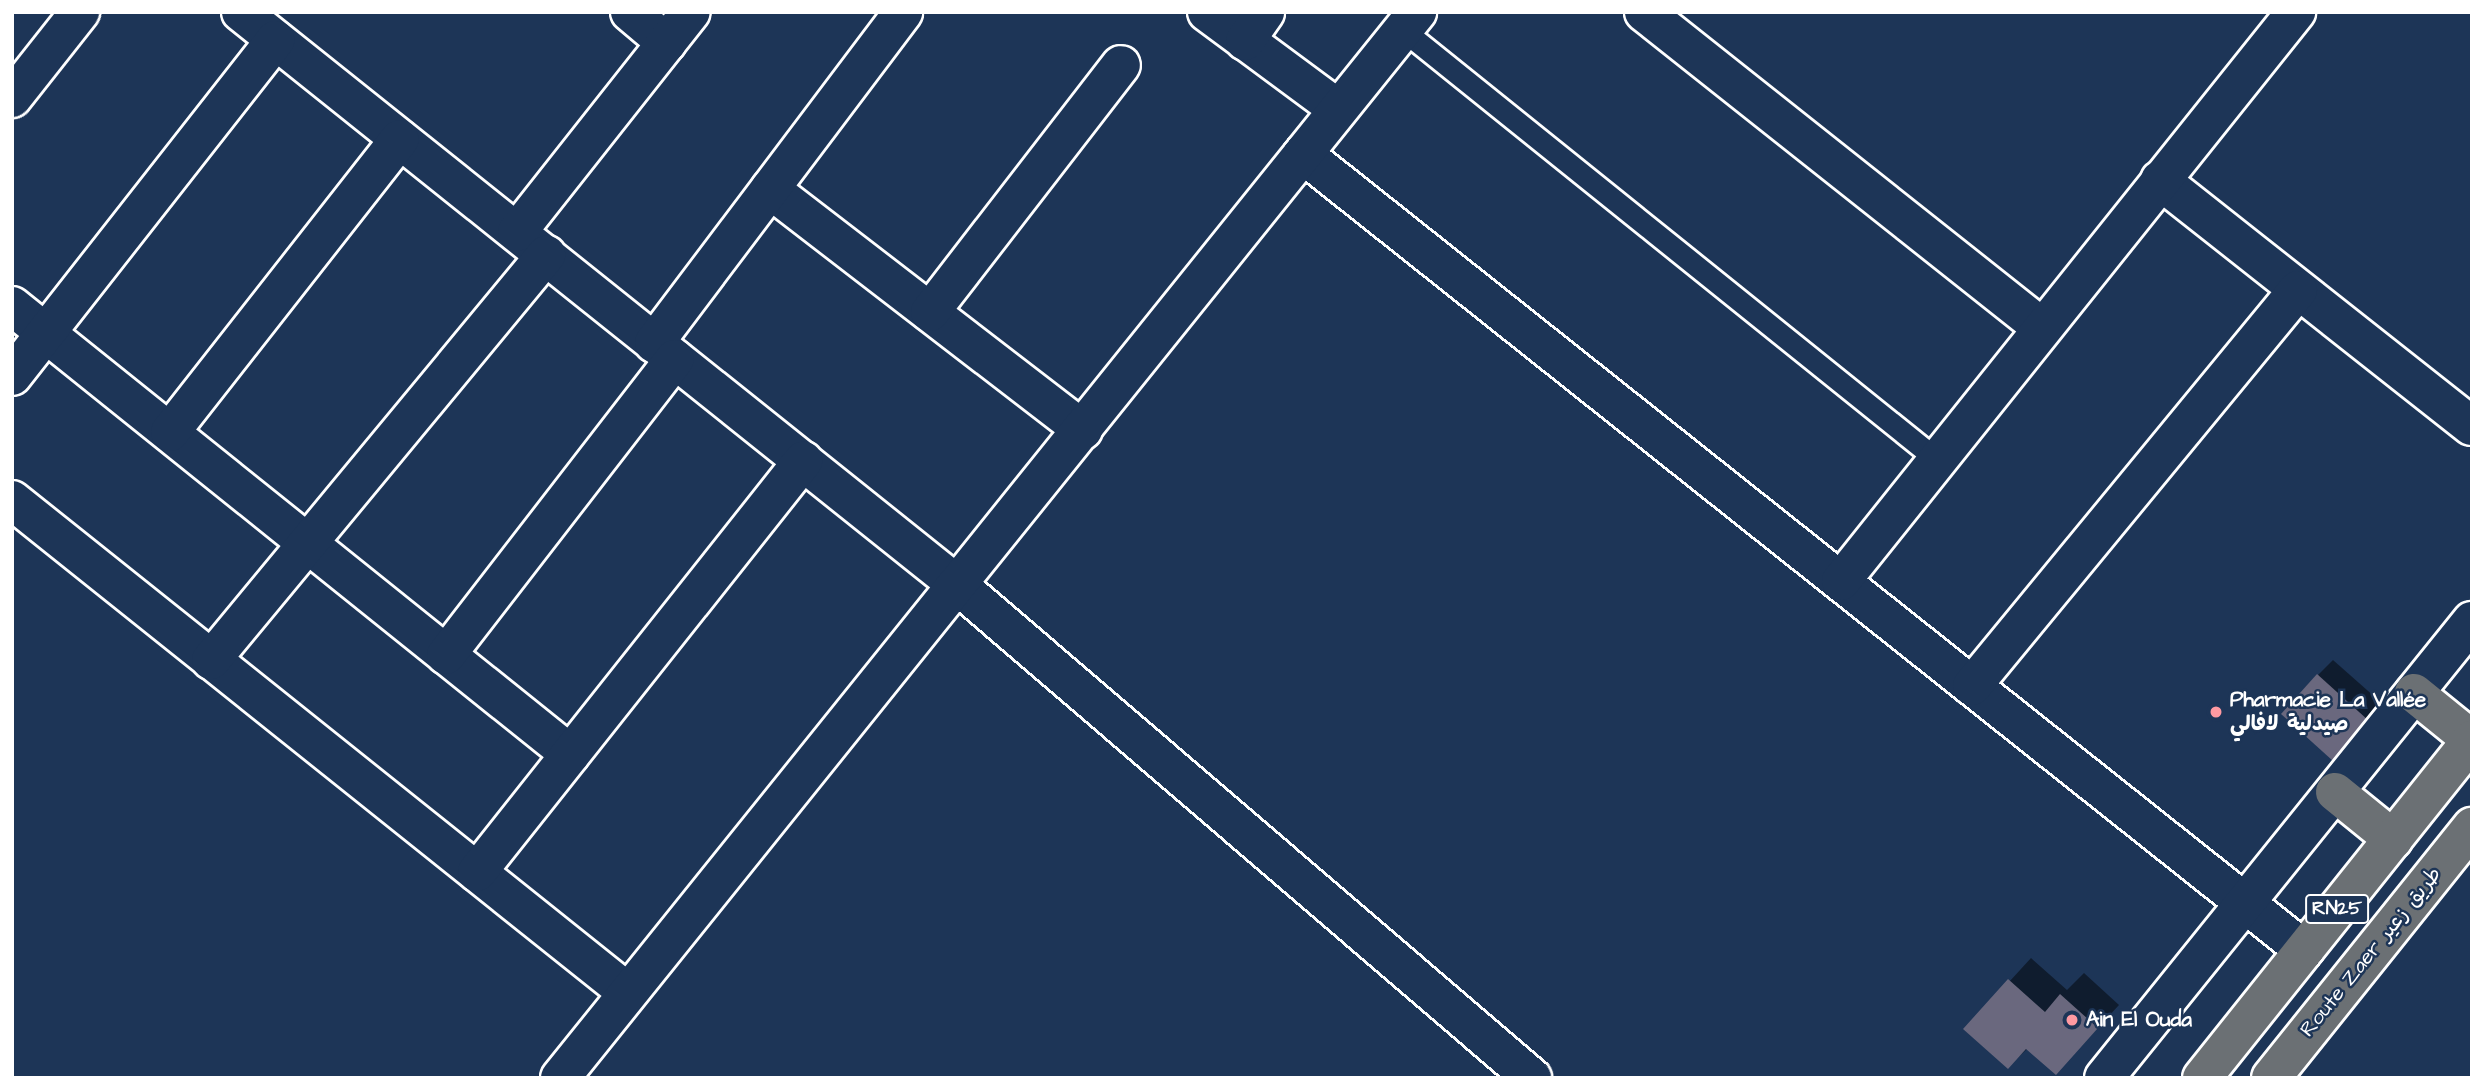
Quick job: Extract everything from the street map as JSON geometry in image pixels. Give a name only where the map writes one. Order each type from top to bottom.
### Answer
[{"type":"main road","points":[[2414,693],[2472,740]]},
{"type":"main road","name":"RN25","points":[[2202,1078],[2472,740]]},
{"type":"main road","points":[[2335,792],[2393,839]]},
{"type":"main road","name":"Route Zaer طريق زعير","points":[[2271,1078],[2472,827]]},
{"type":"street","points":[[12,98],[80,12]]},
{"type":"street","points":[[241,12],[960,587],[1532,1078]]},
{"type":"street","points":[[630,12],[667,43]]},
{"type":"street","points":[[211,660],[308,543],[531,244],[667,43],[691,12]]},
{"type":"street","points":[[446,655],[664,351],[770,189],[903,12]]},
{"type":"street","points":[[1208,12],[1255,26],[1338,110]]},
{"type":"street","points":[[1644,12],[2041,327]]},
{"type":"street","points":[[1841,582],[1935,458],[2296,12]]},
{"type":"street","points":[[559,1078],[960,587],[1410,21]]},
{"type":"street","points":[[12,376],[275,40]]},
{"type":"street","points":[[930,312],[1121,65]]},
{"type":"street","points":[[170,432],[400,139]]},
{"type":"street","points":[[1303,153],[2304,950]]},
{"type":"street","points":[[2160,180],[2472,426]]},
{"type":"street","points":[[770,189],[1083,430]]},
{"type":"street","points":[[1972,686],[2298,290]]},
{"type":"street","points":[[12,306],[570,754]]},
{"type":"street","points":[[477,872],[803,461]]},
{"type":"street","points":[[12,500],[627,992]]},
{"type":"street","points":[[2104,1078],[2247,904],[2472,621]]},
{"type":"lane","points":[[1410,21],[1935,458]]},
{"type":"building","points":[[2317,674],[2379,730],[2343,770],[2281,714]]},
{"type":"building","points":[[2008,979],[2045,1012],[2060,994],[2098,1028],[2056,1075],[2026,1049],[2008,1069],[1963,1029]]},
{"type":"place","name":"Pharmacie La Vallée صيدلية لافالي","points":[[2216,712]]},
{"type":"place","name":"Ain El Ouda","points":[[2072,1020]]}]
